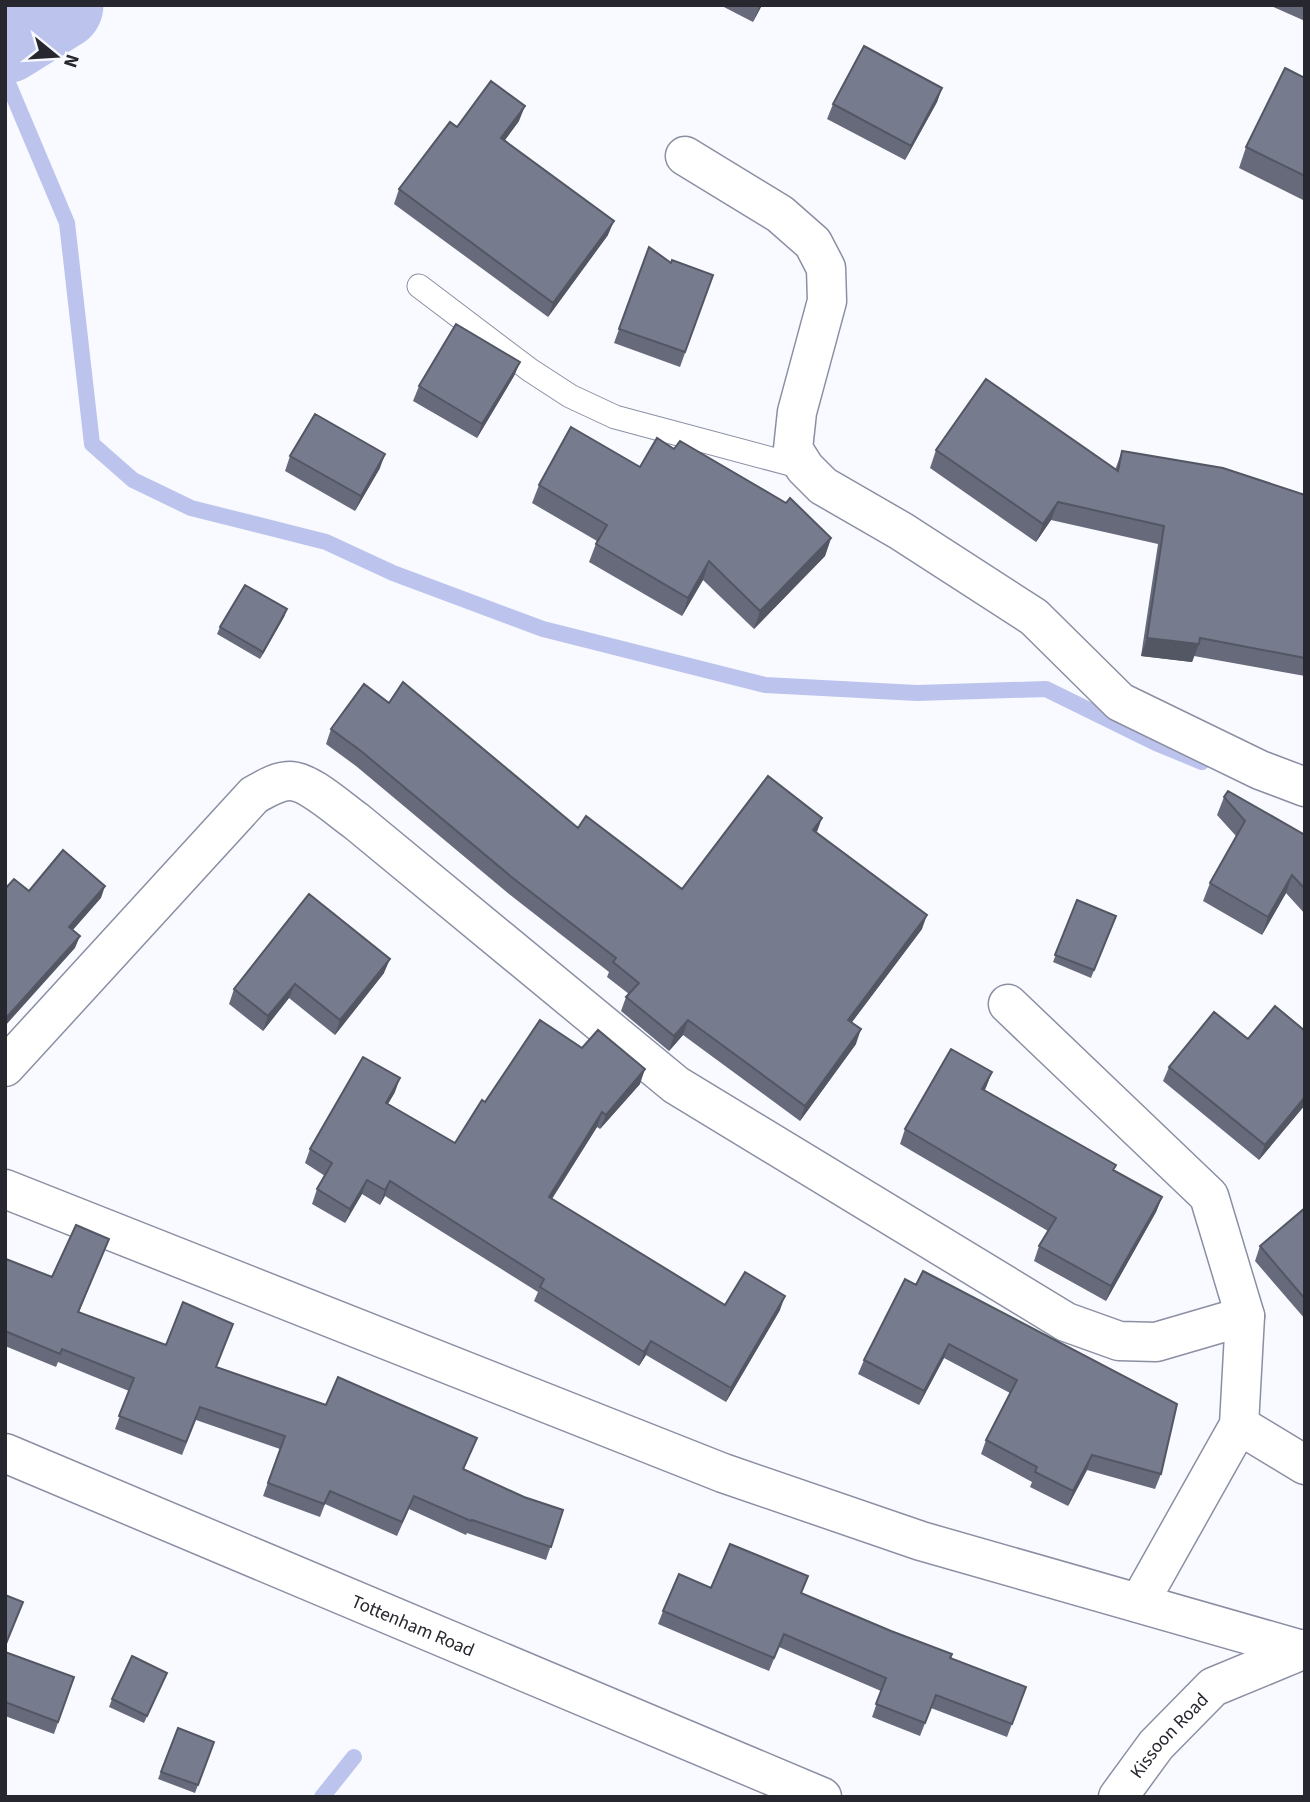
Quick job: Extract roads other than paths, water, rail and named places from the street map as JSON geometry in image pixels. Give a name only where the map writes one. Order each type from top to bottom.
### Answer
[{"type":"street","points":[[685,156],[780,214],[813,243],[826,268],[827,301],[796,424],[793,449],[804,468],[822,486],[901,531],[1034,617],[1120,702],[1260,770],[1305,787]]},
{"type":"street","points":[[5,1067],[254,794],[292,780],[311,788],[356,821],[676,1085],[1066,1322],[1119,1341],[1156,1342],[1245,1316]]},
{"type":"street","points":[[1008,1004],[1209,1196],[1245,1316],[1239,1425],[1139,1603]]},
{"type":"street","points":[[5,1189],[723,1473],[921,1541],[1303,1649]]},
{"type":"street","points":[[1239,1425],[1305,1465]]},
{"type":"street","name":"Tottenham Road","points":[[5,1453],[822,1797]]},
{"type":"street","name":"Kissoon Road","points":[[1118,1797],[1156,1745],[1213,1688],[1303,1649]]},
{"type":"lane","points":[[419,286],[530,370],[570,396],[615,417],[804,468]]},
{"type":"waterway","points":[[5,38],[58,5]]},
{"type":"waterway","points":[[5,76],[67,223],[92,444],[133,480],[191,508],[326,542],[393,573],[543,629],[765,685],[917,693],[1046,689],[1156,743],[1202,762]]},
{"type":"waterway","points":[[322,1797],[354,1757]]}]
